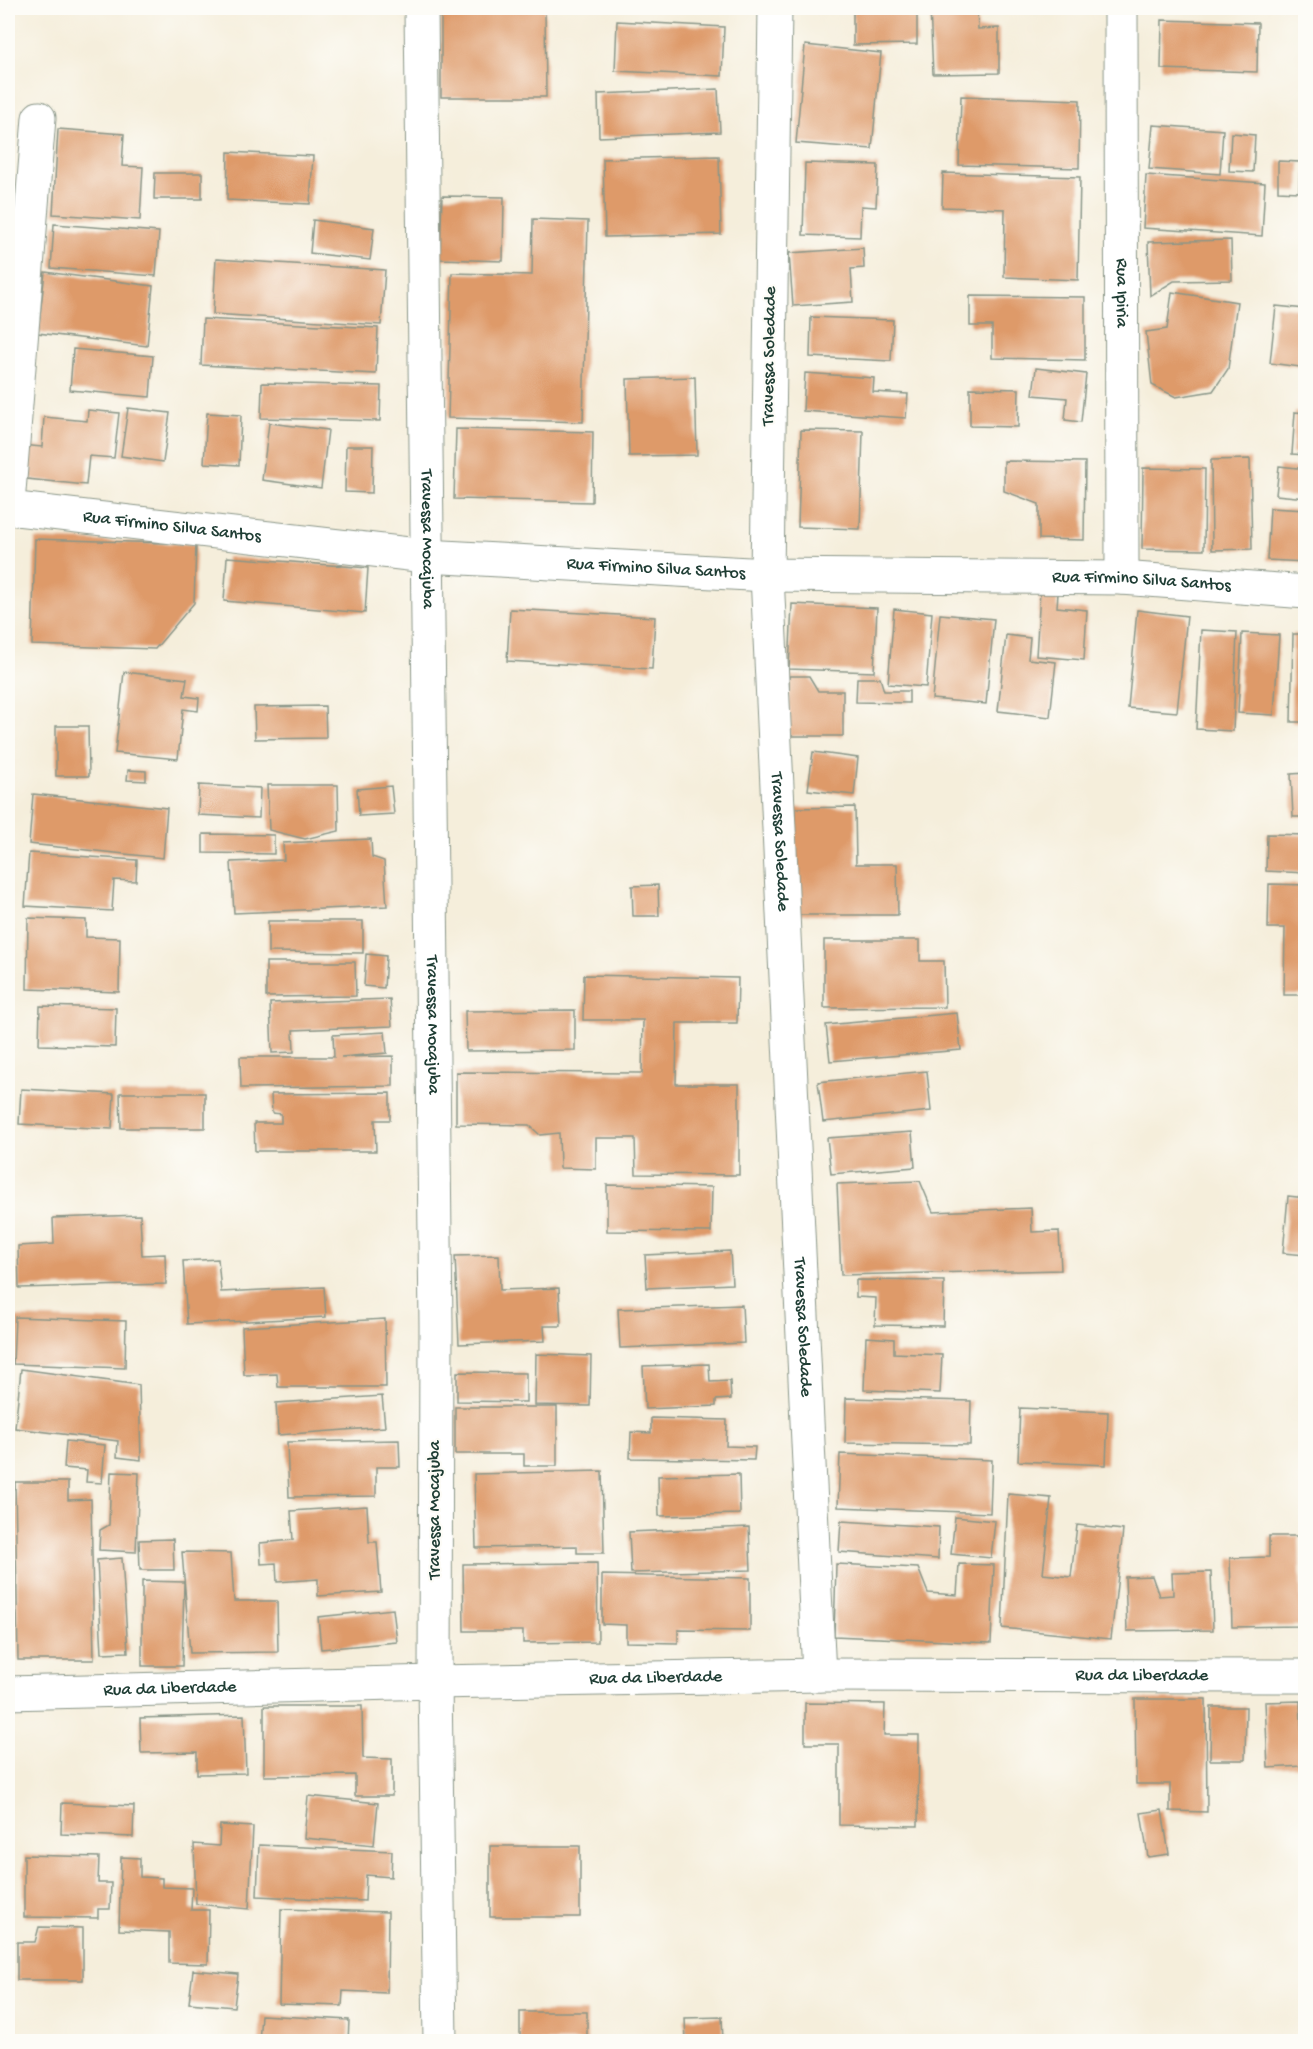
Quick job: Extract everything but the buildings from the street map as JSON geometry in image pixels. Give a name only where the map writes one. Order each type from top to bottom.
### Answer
[{"type":"street","name":"Travessa Mocajuba","points":[[421,8],[436,1325],[435,1682],[440,2042]]},
{"type":"street","name":"Travessa Soledade","points":[[775,8],[767,575],[819,1675]]},
{"type":"street","name":"Rua Ipiria","points":[[1120,8],[1122,578]]},
{"type":"street","points":[[8,506],[39,118]]},
{"type":"street","name":"Rua Firmino Silva Santos","points":[[8,506],[426,556],[767,575],[1122,578],[1305,592]]},
{"type":"street","name":"Rua da Liberdade","points":[[8,1693],[819,1675],[1305,1676]]}]
